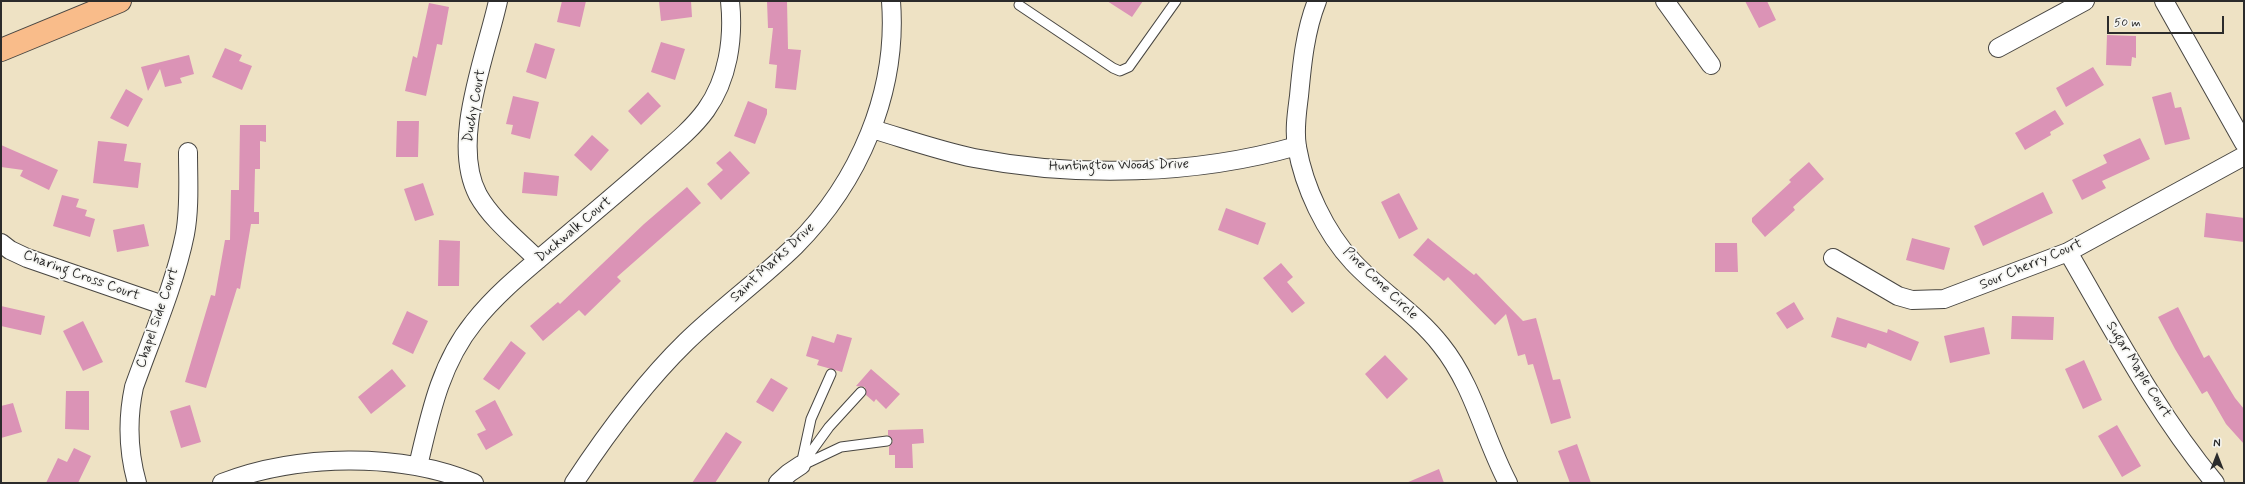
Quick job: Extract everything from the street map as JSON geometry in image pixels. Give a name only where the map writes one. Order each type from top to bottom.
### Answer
[{"type":"main road","points":[[1,50],[120,1]]},
{"type":"street","name":"Duchy Court","points":[[498,1],[469,121],[467,154],[472,180],[484,204],[538,260]]},
{"type":"street","name":"Duckwalk Court","points":[[418,466],[435,395],[451,356],[474,322],[497,297],[538,260],[681,137],[705,111],[719,86],[727,64],[730,40],[730,1]]},
{"type":"street","name":"Saint Marks Drive","points":[[574,483],[617,420],[666,362],[778,261],[816,223],[851,171],[872,129],[887,80],[891,49],[890,1]]},
{"type":"street","name":"Pine Cone Circle","points":[[1316,1],[1307,32],[1301,69],[1296,122],[1297,146],[1304,174],[1314,198],[1339,244],[1371,279],[1434,336],[1458,370],[1469,390],[1508,483]]},
{"type":"street","points":[[1665,1],[1711,65]]},
{"type":"street","points":[[1998,48],[2085,1]]},
{"type":"street","points":[[2164,1],[2244,143]]},
{"type":"street","name":"Huntington Woods Drive","points":[[872,129],[973,158],[1028,167],[1072,170],[1182,167],[1269,154],[1297,146]]},
{"type":"street","name":"Chapel Side Court","points":[[138,483],[132,463],[129,439],[130,404],[134,387],[178,264],[188,211],[188,152]]},
{"type":"street","name":"Sour Cherry Court","points":[[1834,258],[1898,296],[1912,300],[1929,301],[1960,295],[2068,252],[2244,156]]},
{"type":"street","name":"Charing Cross Court","points":[[1,243],[10,250],[27,258],[163,305]]},
{"type":"street","name":"Sugar Maple Court","points":[[2068,252],[2136,371],[2193,457],[2215,483]]},
{"type":"street","points":[[222,483],[280,467],[308,463],[353,461],[418,466],[474,483]]},
{"type":"street","points":[[778,483],[801,465]]},
{"type":"lane","points":[[1019,5],[1113,68],[1120,70],[1129,67],[1176,1]]},
{"type":"lane","points":[[801,465],[811,419],[831,374]]},
{"type":"lane","points":[[801,465],[829,427],[861,392]]},
{"type":"lane","points":[[801,465],[841,447],[887,441]]},
{"type":"building","points":[[562,1],[586,1],[580,27],[557,22]]},
{"type":"building","points":[[659,1],[691,1],[692,17],[661,21]]},
{"type":"building","points":[[767,1],[787,1],[788,49],[801,50],[796,90],[775,88],[777,65],[769,64],[773,28],[768,28]]},
{"type":"building","points":[[1107,1],[1143,1],[1132,17]]},
{"type":"building","points":[[1745,1],[1767,1],[1776,20],[1759,28]]},
{"type":"building","points":[[429,3],[449,7],[442,45],[437,44],[426,96],[405,91],[413,56],[417,58]]},
{"type":"building","points":[[2107,35],[2136,36],[2136,58],[2132,57],[2131,66],[2106,65]]},
{"type":"building","points":[[661,42],[685,49],[675,80],[651,72]]},
{"type":"building","points":[[535,43],[555,49],[546,79],[526,72]]},
{"type":"building","points":[[225,48],[242,55],[239,61],[252,66],[242,90],[212,77]]},
{"type":"building","points":[[189,55],[194,74],[180,78],[182,83],[165,87],[160,69],[148,91],[141,67]]},
{"type":"building","points":[[2093,67],[2104,85],[2066,107],[2056,88]]},
{"type":"building","points":[[126,89],[143,99],[128,127],[110,118]]},
{"type":"building","points":[[648,92],[661,106],[641,125],[628,111]]},
{"type":"building","points":[[2171,92],[2175,108],[2181,107],[2190,139],[2165,145],[2152,97]]},
{"type":"building","points":[[513,96],[539,102],[530,139],[511,134],[513,125],[506,124]]},
{"type":"building","points":[[748,101],[767,109],[767,114],[755,144],[734,136]]},
{"type":"building","points":[[2055,110],[2064,124],[2050,132],[2051,135],[2025,150],[2015,133]]},
{"type":"building","points":[[397,121],[419,121],[418,157],[396,157]]},
{"type":"building","points":[[240,125],[266,125],[266,142],[260,141],[260,169],[255,169],[254,212],[259,212],[259,224],[251,224],[240,289],[237,288],[206,388],[185,382],[211,295],[215,296],[225,240],[230,240],[231,190],[239,190]]},
{"type":"building","points":[[592,135],[609,150],[591,171],[574,155]]},
{"type":"building","points":[[2140,138],[2150,159],[2102,181],[2106,188],[2082,200],[2072,180],[2107,163],[2103,155]]},
{"type":"building","points":[[98,141],[127,144],[124,161],[141,163],[138,188],[93,183]]},
{"type":"building","points":[[1,145],[58,170],[49,190],[20,176],[23,170],[1,167]]},
{"type":"building","points":[[730,151],[750,173],[721,200],[707,184],[723,170],[716,163]]},
{"type":"building","points":[[1809,162],[1824,179],[1793,207],[1795,210],[1765,237],[1752,222],[1752,218],[1791,182],[1789,180]]},
{"type":"building","points":[[524,172],[559,176],[557,196],[522,193]]},
{"type":"building","points":[[423,183],[434,215],[415,221],[404,189]]},
{"type":"building","points":[[687,187],[701,203],[617,277],[621,281],[585,316],[579,310],[543,341],[530,326],[558,302],[560,304],[644,224]]},
{"type":"building","points":[[2043,192],[2053,213],[1983,246],[1974,226]]},
{"type":"building","points":[[1399,193],[1418,229],[1399,239],[1381,202]]},
{"type":"building","points":[[62,195],[79,199],[76,207],[87,210],[85,216],[95,219],[90,237],[53,226]]},
{"type":"building","points":[[1226,208],[1266,223],[1258,245],[1218,230]]},
{"type":"building","points":[[2206,213],[2244,218],[2244,242],[2204,237]]},
{"type":"building","points":[[144,224],[149,246],[117,252],[113,230]]},
{"type":"building","points":[[1428,238],[1474,275],[1476,273],[1523,321],[1536,318],[1553,380],[1560,379],[1571,418],[1551,424],[1533,364],[1528,365],[1525,354],[1518,356],[1506,314],[1495,325],[1448,277],[1444,281],[1413,255]]},
{"type":"building","points":[[1912,238],[1950,248],[1944,270],[1906,260]]},
{"type":"building","points":[[439,240],[460,241],[459,286],[438,286]]},
{"type":"building","points":[[1715,243],[1737,243],[1738,272],[1715,272]]},
{"type":"building","points":[[1281,263],[1293,277],[1287,282],[1305,303],[1292,313],[1263,278]]},
{"type":"building","points":[[1794,302],[1804,319],[1787,329],[1776,313]]},
{"type":"building","points":[[1,306],[45,316],[41,335],[1,326]]},
{"type":"building","points":[[2178,307],[2204,358],[2209,355],[2235,398],[2244,409],[2244,444],[2226,424],[2207,391],[2202,394],[2158,317]]},
{"type":"building","points":[[407,311],[428,321],[413,354],[392,344]]},
{"type":"building","points":[[2012,316],[2054,317],[2053,340],[2011,339]]},
{"type":"building","points":[[1837,317],[1887,333],[1888,329],[1919,342],[1911,361],[1868,343],[1866,348],[1831,337]]},
{"type":"building","points":[[83,321],[103,362],[83,371],[63,331]]},
{"type":"building","points":[[1984,327],[1990,354],[1950,363],[1944,336]]},
{"type":"building","points":[[837,334],[852,338],[842,372],[817,365],[819,360],[806,356],[812,336],[834,343]]},
{"type":"building","points":[[511,341],[526,353],[499,390],[483,379]]},
{"type":"building","points":[[1385,355],[1408,379],[1387,399],[1365,374]]},
{"type":"building","points":[[2084,360],[2102,400],[2083,409],[2065,369]]},
{"type":"building","points":[[392,369],[406,386],[371,414],[358,397]]},
{"type":"building","points":[[871,369],[900,394],[886,409],[876,399],[874,402],[866,395],[865,387],[856,386]]},
{"type":"building","points":[[771,378],[788,388],[773,412],[756,402]]},
{"type":"building","points":[[66,391],[89,391],[89,430],[65,429]]},
{"type":"building","points":[[495,400],[513,435],[486,450],[477,434],[486,430],[475,411]]},
{"type":"building","points":[[13,403],[22,432],[1,438],[1,406]]},
{"type":"building","points":[[190,405],[201,442],[181,448],[170,411]]},
{"type":"building","points":[[2117,425],[2141,466],[2122,477],[2098,436]]},
{"type":"building","points":[[923,429],[924,443],[912,444],[913,468],[895,468],[895,455],[889,455],[889,447],[893,441],[888,435],[888,430]]},
{"type":"building","points":[[726,432],[742,442],[715,483],[692,483]]},
{"type":"building","points":[[1577,444],[1591,483],[1570,483],[1558,451]]},
{"type":"building","points":[[74,448],[91,456],[78,483],[46,483],[58,458],[67,462]]},
{"type":"building","points":[[1439,469],[1444,483],[1406,483]]}]
